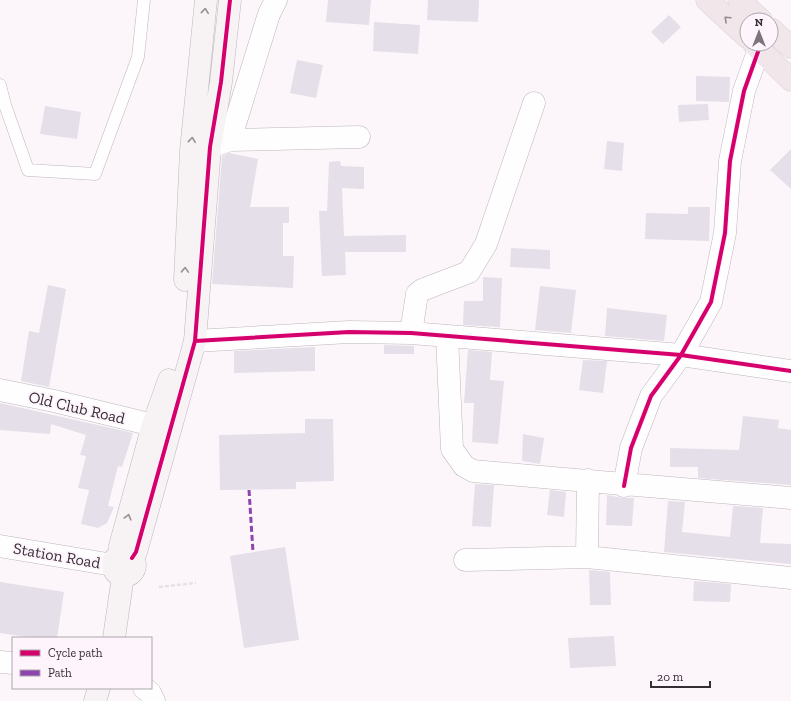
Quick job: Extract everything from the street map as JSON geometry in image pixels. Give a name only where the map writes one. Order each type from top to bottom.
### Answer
[{"type":"main road","points":[[707,0],[739,30]]},
{"type":"main road","points":[[739,0],[752,12]]},
{"type":"main road","points":[[779,36],[791,47]]},
{"type":"main road","points":[[762,52],[791,80]]},
{"type":"street","points":[[114,637],[122,564],[120,546],[153,425],[182,345],[190,150],[206,0]]},
{"type":"street","points":[[122,564],[136,552],[195,341],[210,147],[221,82],[230,0]]},
{"type":"street","points":[[230,140],[269,14],[276,0]]},
{"type":"street","points":[[624,486],[631,448],[651,396],[681,355],[711,302],[725,233],[730,160],[751,52]]},
{"type":"street","points":[[411,334],[417,294],[422,290],[469,272],[486,244],[534,103]]},
{"type":"street","points":[[210,147],[230,140],[359,137]]},
{"type":"street","points":[[195,341],[349,332],[411,334],[681,355],[791,371]]},
{"type":"street","points":[[447,336],[452,449],[464,466],[472,471],[588,480],[624,486],[791,498]]},
{"type":"street","name":"Old Club Road","points":[[0,390],[54,401],[153,425]]},
{"type":"street","points":[[587,557],[588,480]]},
{"type":"street","name":"Station Road","points":[[0,546],[122,564]]},
{"type":"street","points":[[465,560],[587,557],[791,578]]},
{"type":"street","points":[[0,662],[12,663]]},
{"type":"street","points":[[95,701],[99,689]]},
{"type":"street","points":[[145,689],[150,693],[154,701]]},
{"type":"lane","points":[[0,86],[5,106],[28,170],[95,174],[138,57],[144,0]]},
{"type":"path","points":[[159,587],[196,583]]},
{"type":"building","points":[[328,0],[371,0],[369,25],[326,22]]},
{"type":"building","points":[[428,0],[479,0],[478,22],[427,20]]},
{"type":"building","points":[[669,15],[681,27],[663,44],[651,32]]},
{"type":"building","points":[[374,22],[420,25],[418,54],[373,51]]},
{"type":"building","points":[[297,60],[323,65],[316,98],[290,93]]},
{"type":"building","points":[[696,76],[730,77],[729,102],[696,101]]},
{"type":"building","points":[[708,104],[709,120],[679,122],[678,105]]},
{"type":"building","points":[[45,106],[81,112],[77,139],[40,134]]},
{"type":"building","points":[[607,141],[624,143],[622,171],[604,169]]},
{"type":"building","points":[[791,149],[791,189],[770,170]]},
{"type":"building","points":[[229,153],[258,159],[250,207],[289,207],[289,223],[283,223],[283,256],[294,256],[293,288],[212,284],[222,156]]},
{"type":"building","points":[[340,161],[341,166],[364,167],[364,189],[342,188],[344,236],[406,235],[406,252],[345,252],[346,275],[322,276],[319,211],[327,211],[329,162]]},
{"type":"building","points":[[688,207],[710,207],[709,241],[645,239],[646,213],[688,214]]},
{"type":"building","points":[[511,248],[550,250],[550,269],[510,267]]},
{"type":"building","points":[[483,277],[502,278],[500,327],[463,325],[464,301],[483,301]]},
{"type":"building","points":[[48,285],[66,289],[49,387],[21,381],[29,331],[39,333]]},
{"type":"building","points":[[540,286],[576,290],[571,333],[535,330]]},
{"type":"building","points":[[607,308],[667,315],[664,341],[605,336]]},
{"type":"building","points":[[384,345],[414,346],[414,354],[384,354]]},
{"type":"building","points":[[315,347],[315,371],[234,373],[234,351]]},
{"type":"building","points":[[468,350],[492,352],[490,380],[504,381],[498,444],[472,442],[474,403],[464,403]]},
{"type":"building","points":[[583,360],[607,361],[603,393],[579,390]]},
{"type":"building","points":[[0,403],[133,433],[122,467],[118,466],[108,506],[114,507],[107,523],[98,528],[81,524],[89,490],[78,488],[86,456],[80,455],[86,435],[51,424],[50,434],[0,430]]},
{"type":"building","points":[[743,416],[779,420],[778,428],[791,430],[791,485],[698,478],[698,467],[670,467],[670,448],[739,450]]},
{"type":"building","points":[[305,419],[333,419],[334,481],[296,482],[296,489],[220,490],[219,435],[305,433]]},
{"type":"building","points":[[523,434],[544,438],[540,464],[522,461]]},
{"type":"building","points":[[475,484],[494,485],[491,527],[472,526]]},
{"type":"building","points":[[550,490],[566,492],[564,517],[547,515]]},
{"type":"building","points":[[607,495],[622,498],[634,498],[632,526],[606,525]]},
{"type":"building","points":[[668,501],[685,502],[682,532],[730,537],[733,506],[763,508],[760,543],[791,544],[791,564],[664,552]]},
{"type":"building","points":[[285,547],[299,640],[244,648],[230,556]]},
{"type":"building","points":[[589,570],[610,572],[611,605],[590,605]]},
{"type":"building","points":[[694,581],[731,584],[730,602],[693,601]]},
{"type":"building","points":[[0,582],[64,592],[57,637],[28,637],[0,633]]},
{"type":"building","points":[[614,636],[616,666],[570,668],[568,638]]},
{"type":"marked path","points":[[249,490],[253,552]]},
{"type":"cycle path","points":[[132,558],[136,552],[195,341],[210,147],[221,82],[230,0]]},
{"type":"cycle path","points":[[624,486],[631,448],[651,396],[681,355],[711,302],[725,233],[730,161],[744,91],[758,52]]},
{"type":"cycle path","points":[[195,341],[349,332],[411,333],[681,355],[791,371]]}]
